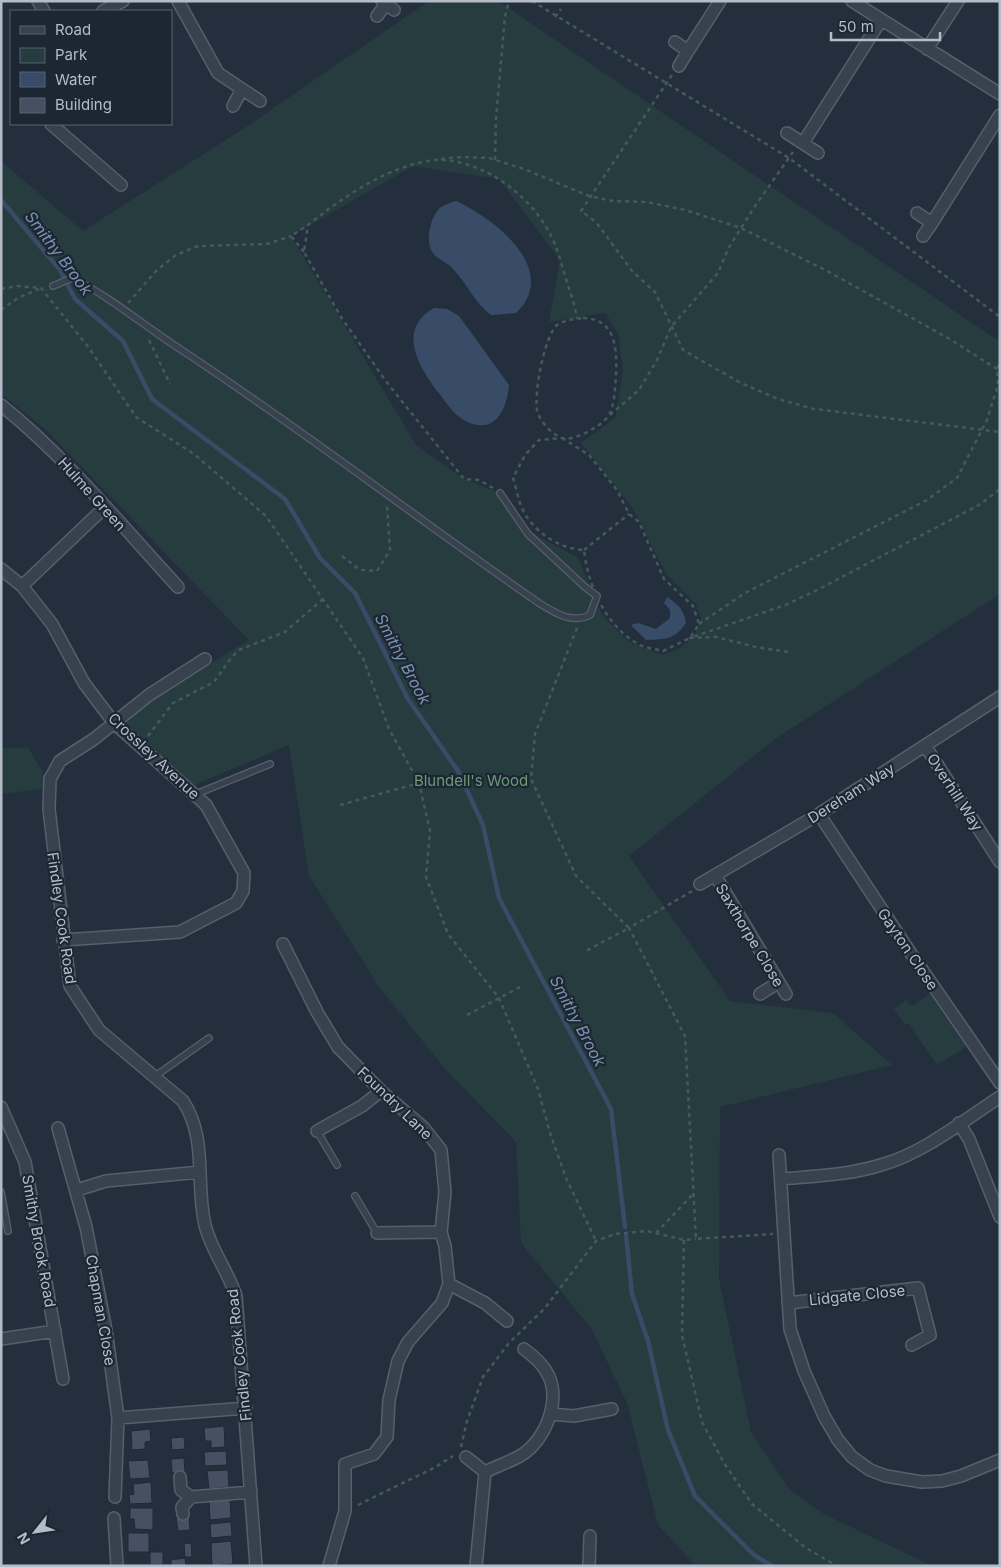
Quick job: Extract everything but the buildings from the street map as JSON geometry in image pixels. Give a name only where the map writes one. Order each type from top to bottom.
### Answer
[{"type":"street","points":[[178,1],[218,73],[260,101]]},
{"type":"street","points":[[679,66],[720,1]]},
{"type":"street","points":[[852,1],[1000,94]]},
{"type":"street","points":[[927,49],[958,1]]},
{"type":"street","points":[[105,10],[119,2]]},
{"type":"street","points":[[377,16],[387,5]]},
{"type":"street","points":[[803,143],[881,20]]},
{"type":"street","points":[[675,42],[688,51]]},
{"type":"street","points":[[233,106],[242,89]]},
{"type":"street","points":[[922,236],[1000,115]]},
{"type":"street","points":[[52,125],[121,185]]},
{"type":"street","points":[[787,133],[818,153]]},
{"type":"street","points":[[917,213],[932,223]]},
{"type":"street","name":"Hulme Green","points":[[1,405],[35,433],[178,587]]},
{"type":"street","points":[[22,586],[105,507]]},
{"type":"street","name":"Crossley Avenue","points":[[1,569],[22,586],[52,624],[84,683],[114,723],[196,794],[206,805],[244,873],[244,891],[236,903],[180,932],[62,940]]},
{"type":"street","name":"Findley Cook Road","points":[[205,659],[149,695],[114,723],[60,761],[50,779],[48,809],[62,940],[70,986],[81,1006],[99,1030],[183,1101],[193,1116],[197,1132],[205,1224],[215,1253],[232,1282],[236,1296],[246,1408],[256,1566]]},
{"type":"street","name":"Dereham Way","points":[[700,884],[820,814],[1000,697]]},
{"type":"street","name":"Overhill Way","points":[[926,746],[999,861]]},
{"type":"street","name":"Gayton Close","points":[[820,814],[910,952],[1000,1083]]},
{"type":"street","name":"Saxthorpe Close","points":[[715,875],[786,994]]},
{"type":"street","name":"Foundry Lane","points":[[283,944],[317,1012],[338,1047],[381,1091],[423,1127],[442,1150],[444,1192],[441,1232],[445,1246],[449,1284]]},
{"type":"street","points":[[760,994],[779,982]]},
{"type":"street","points":[[318,1131],[362,1106],[381,1091]]},
{"type":"street","points":[[781,1179],[846,1173],[886,1164],[905,1156],[1000,1097]]},
{"type":"street","name":"Smithy Brook Road","points":[[1,1107],[25,1162],[63,1379]]},
{"type":"street","points":[[959,1123],[969,1139],[1000,1218]]},
{"type":"street","name":"Chapman Close","points":[[58,1128],[77,1190],[106,1330],[118,1418],[115,1497]]},
{"type":"street","points":[[779,1155],[790,1329],[804,1372],[824,1416],[852,1457],[870,1470],[886,1476],[922,1482],[942,1481],[961,1476],[1000,1460]]},
{"type":"street","points":[[77,1190],[106,1181],[200,1172]]},
{"type":"street","points":[[377,1233],[441,1232]]},
{"type":"street","points":[[329,1566],[345,1511],[345,1464],[374,1454],[387,1437],[389,1400],[398,1361],[408,1342],[442,1303],[449,1284],[485,1303],[507,1321]]},
{"type":"street","name":"Lidgate Close","points":[[788,1303],[918,1288],[930,1335],[912,1345]]},
{"type":"street","points":[[1,1339],[55,1331]]},
{"type":"street","points":[[485,1472],[521,1455],[532,1447],[550,1414],[552,1391],[546,1371],[524,1349]]},
{"type":"street","points":[[118,1418],[246,1408]]},
{"type":"street","points":[[550,1414],[581,1415],[612,1409]]},
{"type":"street","points":[[466,1457],[485,1472]]},
{"type":"street","points":[[476,1566],[485,1472]]},
{"type":"street","points":[[180,1477],[181,1490],[191,1497],[251,1492]]},
{"type":"street","points":[[183,1514],[182,1507],[191,1497]]},
{"type":"street","points":[[114,1518],[116,1566]]},
{"type":"street","points":[[589,1566],[590,1536]]},
{"type":"lane","points":[[53,286],[72,278],[94,289],[386,492],[539,603],[558,614],[581,620],[590,616],[597,596],[528,534],[500,493]]},
{"type":"lane","points":[[196,794],[270,764]]},
{"type":"lane","points":[[154,1077],[209,1038]]},
{"type":"lane","points":[[318,1131],[337,1165]]},
{"type":"lane","points":[[1,1192],[8,1231]]},
{"type":"lane","points":[[355,1196],[377,1233]]},
{"type":"path","points":[[495,160],[496,118],[505,16],[509,1]]},
{"type":"path","points":[[532,1],[789,158],[1000,318]]},
{"type":"path","points":[[556,17],[560,9]]},
{"type":"path","points":[[667,82],[589,196],[581,211],[596,222],[632,271],[655,292],[683,350],[740,383],[778,399],[814,409],[1000,432]]},
{"type":"path","points":[[123,310],[146,282],[176,255],[198,246],[267,244],[291,236],[330,207],[379,178],[409,165],[462,157],[489,158],[524,169],[589,196],[613,201],[647,202],[685,210],[741,228],[829,272],[941,334],[998,370]]},
{"type":"path","points":[[628,514],[584,550],[573,550],[543,535],[522,509],[513,478],[525,455],[538,440],[574,438],[587,432],[639,390],[658,360],[671,327],[718,273],[728,248],[789,158]]},
{"type":"path","points":[[437,160],[463,164],[489,172],[510,187],[530,207],[546,227],[554,242],[577,319]]},
{"type":"path","points":[[304,252],[308,225]]},
{"type":"path","points":[[291,236],[304,252],[341,317],[385,380],[437,447],[464,479],[479,480],[500,493]]},
{"type":"path","points":[[1,289],[17,286],[41,288],[89,348],[136,417],[194,454],[266,516],[363,658],[389,729],[419,784],[430,831],[426,877],[448,934],[499,998],[538,1089],[550,1133],[566,1178],[596,1241]]},
{"type":"path","points":[[1,310],[18,298],[41,288],[53,286]]},
{"type":"path","points":[[610,415],[615,395],[617,353],[614,342],[603,323],[595,318],[566,321],[553,331],[545,352],[536,392],[537,411],[546,426],[589,455],[617,490],[628,514],[639,522],[664,579],[693,606],[699,624]]},
{"type":"path","points":[[139,322],[170,384]]},
{"type":"path","points":[[690,638],[699,624],[745,593],[927,500],[958,478],[982,430],[998,384],[1000,363]]},
{"type":"path","points":[[584,550],[586,571],[607,615],[623,632],[640,645],[662,651],[690,638],[788,604],[979,505],[1000,489]]},
{"type":"path","points":[[342,556],[360,570],[377,571],[390,550],[386,492]]},
{"type":"path","points":[[141,748],[156,723],[173,703],[214,682],[239,650],[285,632],[323,599]]},
{"type":"path","points":[[581,620],[535,734],[531,779],[576,876],[629,928],[685,1036],[696,1239],[784,1233]]},
{"type":"path","points":[[690,638],[716,636],[756,647],[788,652]]},
{"type":"path","points":[[340,806],[419,784]]},
{"type":"path","points":[[584,952],[694,890],[700,884]]},
{"type":"path","points":[[467,1015],[522,986]]},
{"type":"path","points":[[656,1233],[694,1193]]},
{"type":"path","points":[[684,1240],[682,1335],[702,1422],[724,1463],[752,1504],[806,1548],[837,1566]]},
{"type":"green space","name":"Blundell's Wood","points":[[429,1],[498,1],[1000,342],[1000,594],[775,739],[629,856],[730,1001],[833,1013],[892,1065],[720,1107],[719,1279],[751,1432],[790,1490],[824,1514],[932,1566],[696,1566],[658,1525],[627,1403],[591,1328],[521,1243],[516,1142],[445,1069],[380,988],[309,876],[289,745],[194,785],[171,764],[151,750],[125,722],[149,701],[249,640],[44,428],[1,394],[1,161],[83,231],[246,127]],"holes":[[[413,166],[499,179],[560,260],[549,322],[605,313],[618,333],[623,372],[615,418],[581,443],[634,510],[666,574],[696,604],[701,619],[694,637],[677,650],[662,655],[628,641],[603,616],[578,558],[525,529],[500,493],[464,479],[416,445],[291,236]]]},
{"type":"green space","points":[[1,748],[28,748],[44,774],[42,789],[1,794]]},
{"type":"green space","points":[[930,994],[966,1047],[937,1065],[908,1023],[905,1025],[894,1009],[906,1000],[911,1006]]},
{"type":"water","points":[[456,201],[488,220],[504,233],[517,247],[527,263],[531,280],[528,297],[516,313],[491,315],[480,305],[452,268],[433,253],[429,237],[435,214],[446,204]]},
{"type":"water","points":[[434,308],[447,309],[459,316],[509,385],[502,412],[491,423],[483,425],[474,424],[456,414],[431,382],[418,360],[414,337],[416,326],[422,317]]},
{"type":"water","points":[[667,597],[680,608],[686,623],[678,633],[669,638],[646,640],[631,625],[638,623],[656,629],[670,618],[670,610],[664,603]]},
{"type":"waterway","name":"Smithy Brook","points":[[1,200],[60,270],[75,299],[123,341],[152,399],[285,499],[320,558],[355,593],[408,699],[458,771],[483,825],[499,898],[611,1109],[625,1227]]},
{"type":"waterway","name":"Smithy Brook","points":[[626,1235],[632,1294],[648,1341],[668,1430],[695,1496],[754,1555],[772,1566]]}]
